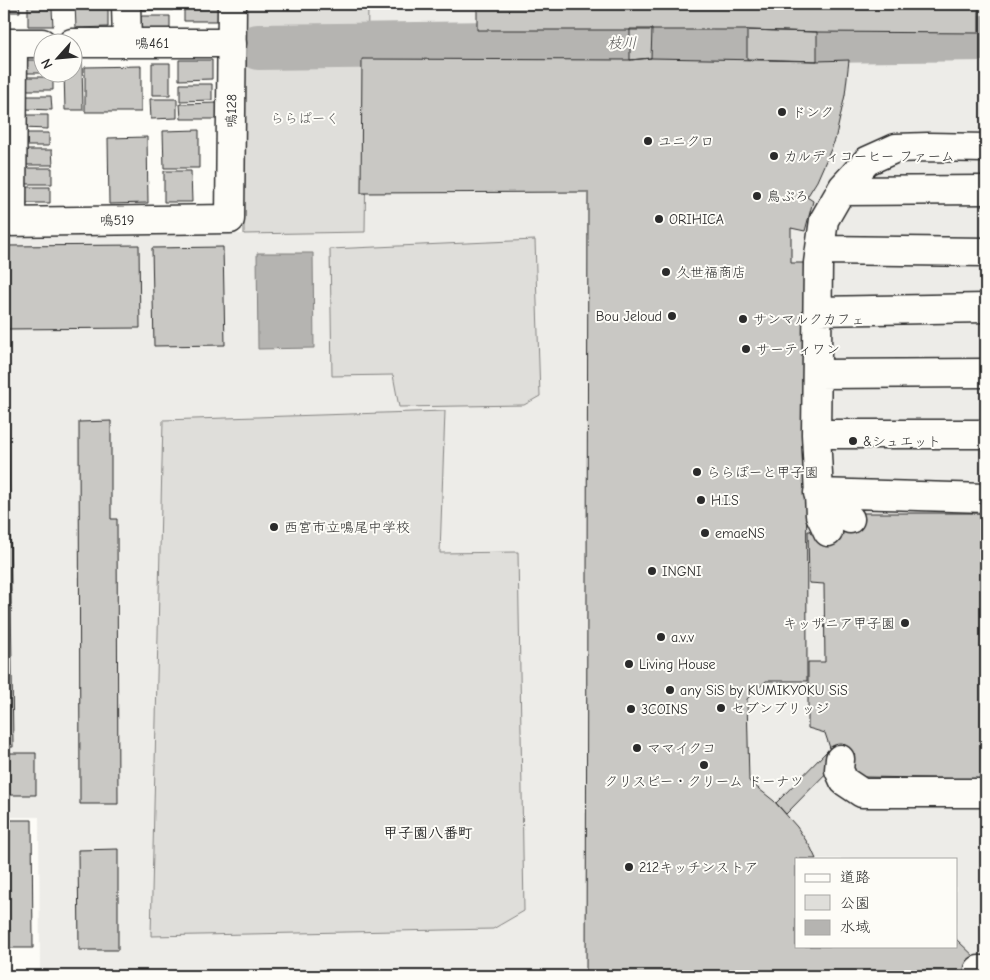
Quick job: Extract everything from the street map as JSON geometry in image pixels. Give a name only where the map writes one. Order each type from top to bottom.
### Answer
[{"type":"street","points":[[126,4],[127,43]]},
{"type":"street","name":"鳴128","points":[[230,219],[232,4]]},
{"type":"street","points":[[8,222],[8,43],[32,43]]},
{"type":"street","name":"鳴461","points":[[82,43],[232,43]]},
{"type":"street","points":[[839,525],[820,515],[818,493],[816,434],[818,263],[824,220],[841,191],[867,161],[896,148],[986,148]]},
{"type":"street","points":[[841,191],[986,190]]},
{"type":"street","name":"鳴519","points":[[8,222],[230,219]]},
{"type":"street","points":[[820,250],[986,252]]},
{"type":"street","points":[[818,310],[986,308]]},
{"type":"street","points":[[817,374],[986,373]]},
{"type":"street","points":[[816,434],[986,434]]},
{"type":"street","points":[[818,493],[986,498]]},
{"type":"street","points":[[840,759],[839,770],[844,781],[862,793],[986,793]]},
{"type":"shaded area","points":[[243,4],[986,4],[986,976],[40,976],[39,817],[4,817],[4,236],[243,234]]},
{"type":"green space","name":"ららぱーく","points":[[243,4],[368,4],[365,232],[244,234]]},
{"type":"green space","points":[[535,240],[540,396],[524,405],[399,407],[393,375],[332,376],[330,249]]},
{"type":"green space","points":[[445,411],[440,553],[518,552],[524,911],[493,929],[151,936],[163,420]]},
{"type":"water","points":[[257,253],[313,253],[314,348],[258,349]]},
{"type":"building","points":[[4,4],[19,4],[20,12],[4,12]]},
{"type":"building","points":[[28,4],[71,4],[71,8],[52,9],[53,26],[28,26]]},
{"type":"building","points":[[75,4],[108,4],[108,27],[76,28]]},
{"type":"building","points":[[140,4],[173,4],[173,10],[140,10]]},
{"type":"building","points":[[184,4],[219,4],[219,21],[184,21]]},
{"type":"building","points":[[477,4],[979,4],[979,33],[747,30],[477,30]]},
{"type":"building","points":[[139,16],[170,16],[170,29],[140,29]]},
{"type":"building","points":[[630,29],[652,29],[651,58],[630,60]]},
{"type":"building","points":[[747,30],[817,32],[817,61],[747,59]]},
{"type":"building","name":"ららぽーと甲子園","points":[[651,58],[849,60],[845,95],[835,140],[817,181],[807,197],[813,201],[805,231],[791,228],[791,263],[806,263],[807,681],[766,681],[747,699],[749,781],[774,801],[797,827],[816,858],[795,858],[795,948],[958,948],[958,941],[979,961],[979,976],[586,976],[588,192],[361,193],[362,59],[630,60]]},
{"type":"building","points":[[23,60],[32,60],[32,73],[23,73]]},
{"type":"building","points":[[179,60],[212,60],[212,79],[179,80]]},
{"type":"building","points":[[82,62],[83,110],[65,110],[64,82],[82,82]]},
{"type":"building","points":[[152,63],[170,63],[170,95],[152,95]]},
{"type":"building","points":[[141,66],[141,112],[85,112],[85,67]]},
{"type":"building","points":[[23,77],[32,77],[32,82],[53,82],[53,90],[23,90]]},
{"type":"building","points":[[180,84],[212,84],[212,100],[180,101]]},
{"type":"building","points":[[26,96],[51,96],[52,110],[26,109]]},
{"type":"building","points":[[150,99],[177,99],[177,118],[151,119]]},
{"type":"building","points":[[217,103],[217,119],[181,119],[180,104]]},
{"type":"building","points":[[23,115],[48,115],[48,129],[22,128]]},
{"type":"building","points":[[199,130],[199,168],[164,168],[163,131]]},
{"type":"building","points":[[23,133],[49,133],[49,146],[23,146]]},
{"type":"building","points":[[147,137],[148,203],[109,204],[108,138]]},
{"type":"building","points":[[23,150],[52,150],[53,165],[23,165]]},
{"type":"building","points":[[24,168],[52,168],[52,184],[24,184]]},
{"type":"building","points":[[164,171],[191,171],[192,202],[164,202]]},
{"type":"building","points":[[25,187],[50,187],[50,203],[25,203]]},
{"type":"building","points":[[139,245],[140,328],[4,329],[4,246]]},
{"type":"building","points":[[223,247],[225,345],[154,346],[152,248]]},
{"type":"building","points":[[4,365],[8,365],[13,747],[4,747]]},
{"type":"building","points":[[111,421],[111,519],[117,519],[118,804],[80,804],[79,422]]},
{"type":"building","name":"キッザニア甲子園","points":[[850,513],[986,513],[986,779],[864,777],[849,771],[830,748],[825,733],[808,728],[808,662],[825,662],[824,584],[809,583],[808,531],[850,532]]},
{"type":"building","points":[[830,748],[840,759],[786,814],[776,803]]},
{"type":"building","points":[[4,753],[36,753],[36,795],[4,795]]},
{"type":"building","points":[[4,820],[32,820],[33,948],[4,948]]},
{"type":"building","points":[[118,849],[118,950],[79,950],[78,850]]},
{"type":"waterway","name":"枝川","points":[[258,47],[986,38]]},
{"type":"place","name":"ドンク","points":[[782,112]]},
{"type":"place","name":"ユニクロ","points":[[648,141]]},
{"type":"place","name":"カルディコーヒー ファーム","points":[[774,156]]},
{"type":"place","name":"鳥ぷろ","points":[[757,196]]},
{"type":"place","name":"ORIHICA","points":[[659,219]]},
{"type":"place","name":"久世福商店","points":[[666,272]]},
{"type":"place","name":"Bou Jeloud","points":[[672,316]]},
{"type":"place","name":"サンマルクカフェ","points":[[743,319]]},
{"type":"place","name":"サーティワン","points":[[746,349]]},
{"type":"place","name":"&シュエット","points":[[853,441]]},
{"type":"place","name":"ららぽーと甲子園","points":[[697,472]]},
{"type":"place","name":"H.I.S","points":[[701,500]]},
{"type":"place","name":"西宮市立鳴尾中学校","points":[[274,527]]},
{"type":"place","name":"emaeNS","points":[[705,533]]},
{"type":"place","name":"INGNI","points":[[652,571]]},
{"type":"place","name":"キッザニア甲子園","points":[[905,623]]},
{"type":"place","name":"a.v.v","points":[[661,637]]},
{"type":"place","name":"Living House","points":[[629,664]]},
{"type":"place","name":"any SiS by KUMIKYOKU SiS","points":[[670,690]]},
{"type":"place","name":"セブンブリッジ","points":[[721,708]]},
{"type":"place","name":"3COINS","points":[[631,709]]},
{"type":"place","name":"ママイクコ","points":[[637,748]]},
{"type":"place","name":"クリスピー・クリーム ドーナツ","points":[[704,765]]},
{"type":"place","name":"212キッチンストア","points":[[629,867]]},
{"type":"district","name":"甲子園八番町","points":[[428,833]]}]
